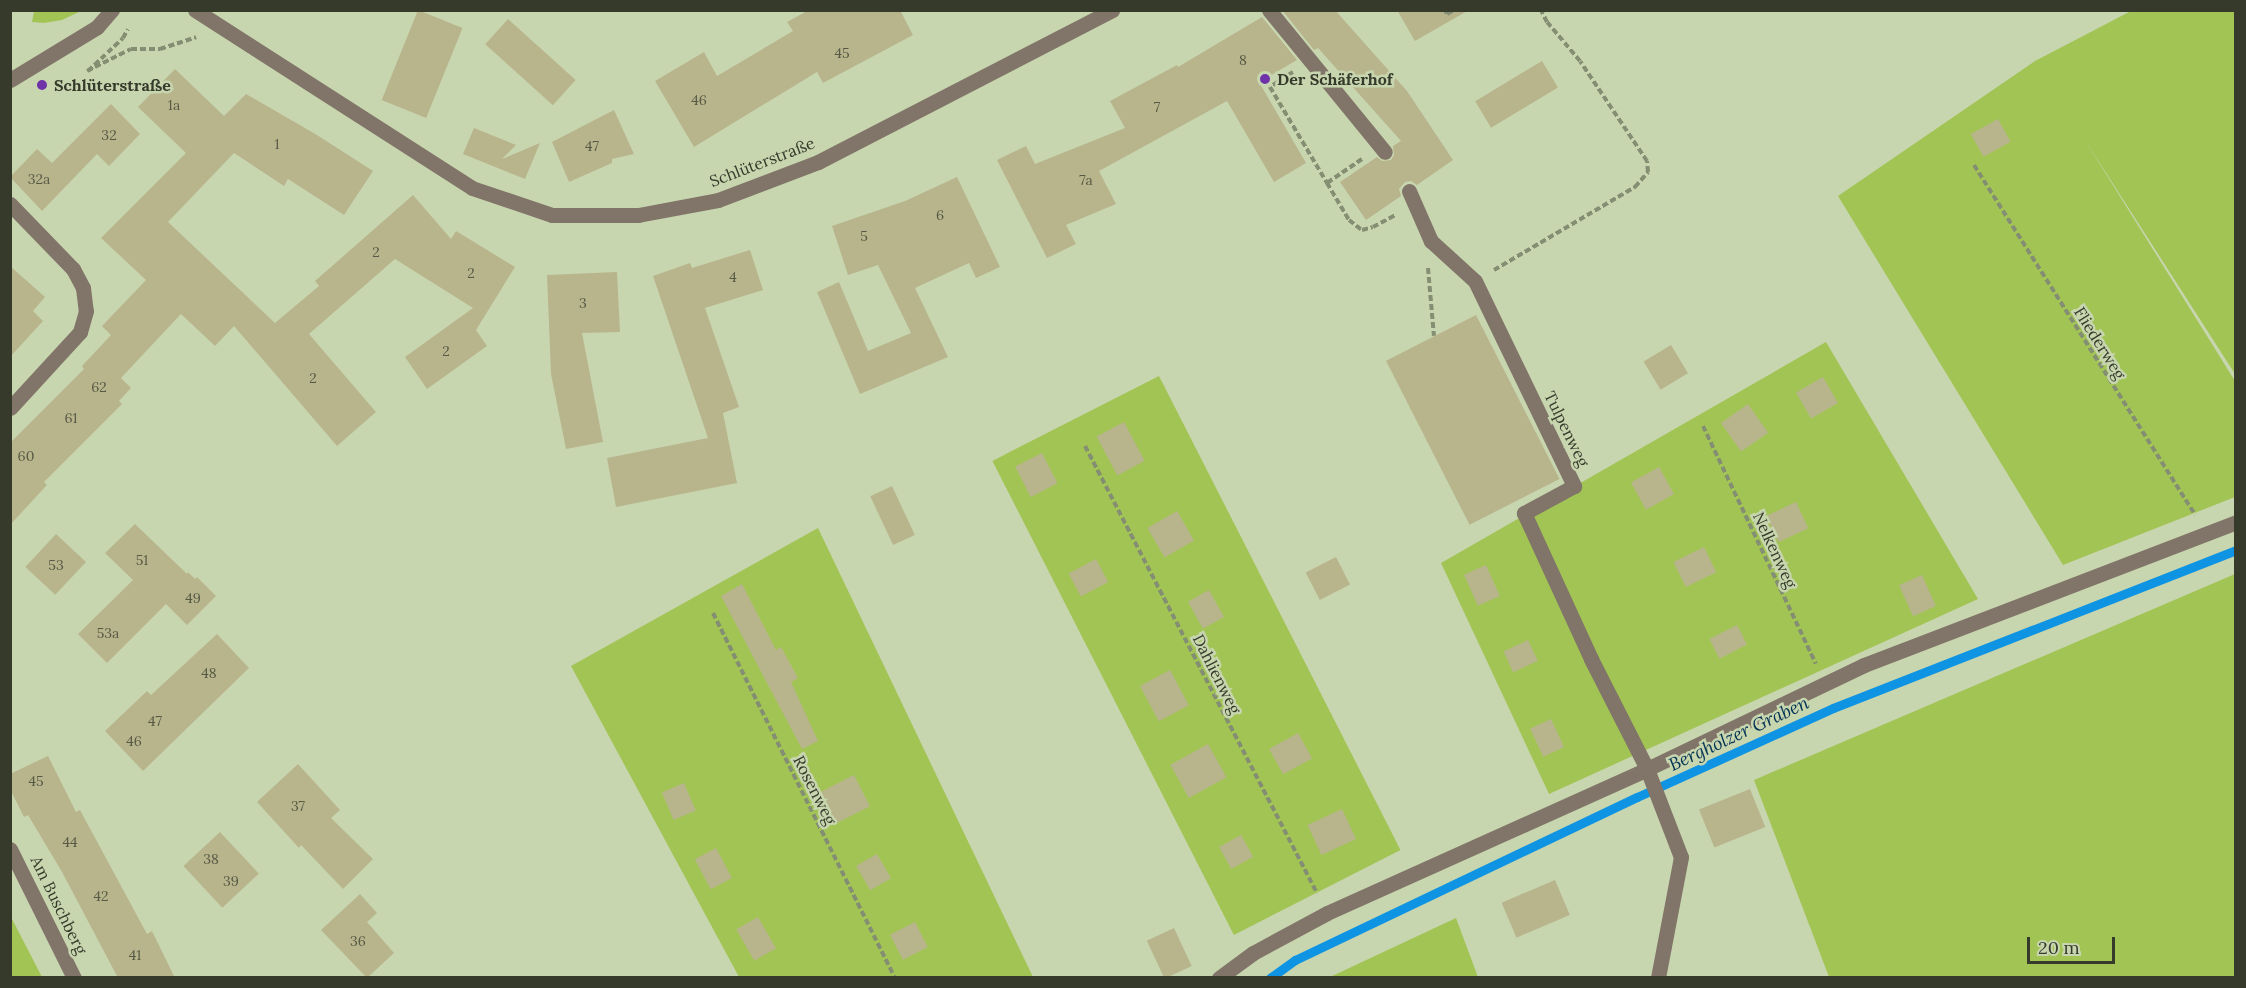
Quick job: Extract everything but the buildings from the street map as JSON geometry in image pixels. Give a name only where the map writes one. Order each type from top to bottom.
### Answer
[{"type":"street","points":[[10,80],[97,27],[112,10]]},
{"type":"street","name":"Schlüterstraße","points":[[195,10],[472,188],[552,215],[638,215],[718,200],[818,162],[1112,10]]},
{"type":"street","points":[[1269,10],[1383,149]]},
{"type":"street","name":"Tulpenweg","points":[[1412,197],[1431,241],[1475,280],[1574,486],[1524,513],[1591,659],[1647,769]]},
{"type":"street","points":[[10,204],[73,269],[82,288],[86,311],[80,332],[10,408]]},
{"type":"street","points":[[1219,978],[1253,953],[1327,913],[1647,769],[1864,664],[2235,522]]},
{"type":"street","points":[[1647,769],[1681,857],[1658,978]]},
{"type":"street","name":"Am Buschberg","points":[[10,849],[74,978]]},
{"type":"path","points":[[1445,10],[1448,14],[1454,10]]},
{"type":"path","points":[[1475,280],[1554,237],[1635,187],[1648,172],[1647,161],[1580,61],[1547,22],[1541,10]]},
{"type":"path","points":[[87,72],[130,49],[160,48],[185,43],[199,36]]},
{"type":"path","points":[[1270,87],[1311,60]]},
{"type":"path","points":[[1265,79],[1349,220],[1362,230],[1374,227],[1412,197]]},
{"type":"path","points":[[1327,183],[1383,149]]},
{"type":"path","name":"Fliederweg","points":[[1974,165],[2206,533]]},
{"type":"path","points":[[1431,241],[1427,274],[1434,336]]},
{"type":"path","name":"Nelkenweg","points":[[1703,426],[1825,684]]},
{"type":"path","name":"Dahlienweg","points":[[1085,446],[1327,913]]},
{"type":"path","name":"Rosenweg","points":[[713,613],[895,978]]},
{"type":"green space","points":[[34,10],[81,11],[62,20],[44,23],[32,22]]},
{"type":"green space","points":[[2131,11],[2235,11],[2235,374],[2083,137],[2235,381],[2235,497],[2063,565],[1838,196],[2035,61]]},
{"type":"green space","points":[[1826,342],[1978,599],[1549,794],[1441,563]]},
{"type":"green space","points":[[1159,376],[1401,850],[1234,935],[992,461]]},
{"type":"green space","points":[[818,528],[1033,977],[739,977],[571,666]]},
{"type":"green space","points":[[2235,574],[2235,977],[1829,977],[1754,780]]},
{"type":"green space","points":[[11,917],[42,977],[11,977]]},
{"type":"green space","points":[[1456,918],[1478,977],[1330,977]]},
{"type":"waterway","name":"Bergholzer Graben","points":[[1270,978],[1295,960],[1637,797],[1833,708],[2236,550]]},
{"type":"place","name":"Der Schäferhof","points":[[1265,79]]},
{"type":"place","name":"Schlüterstraße","points":[[42,85]]}]
